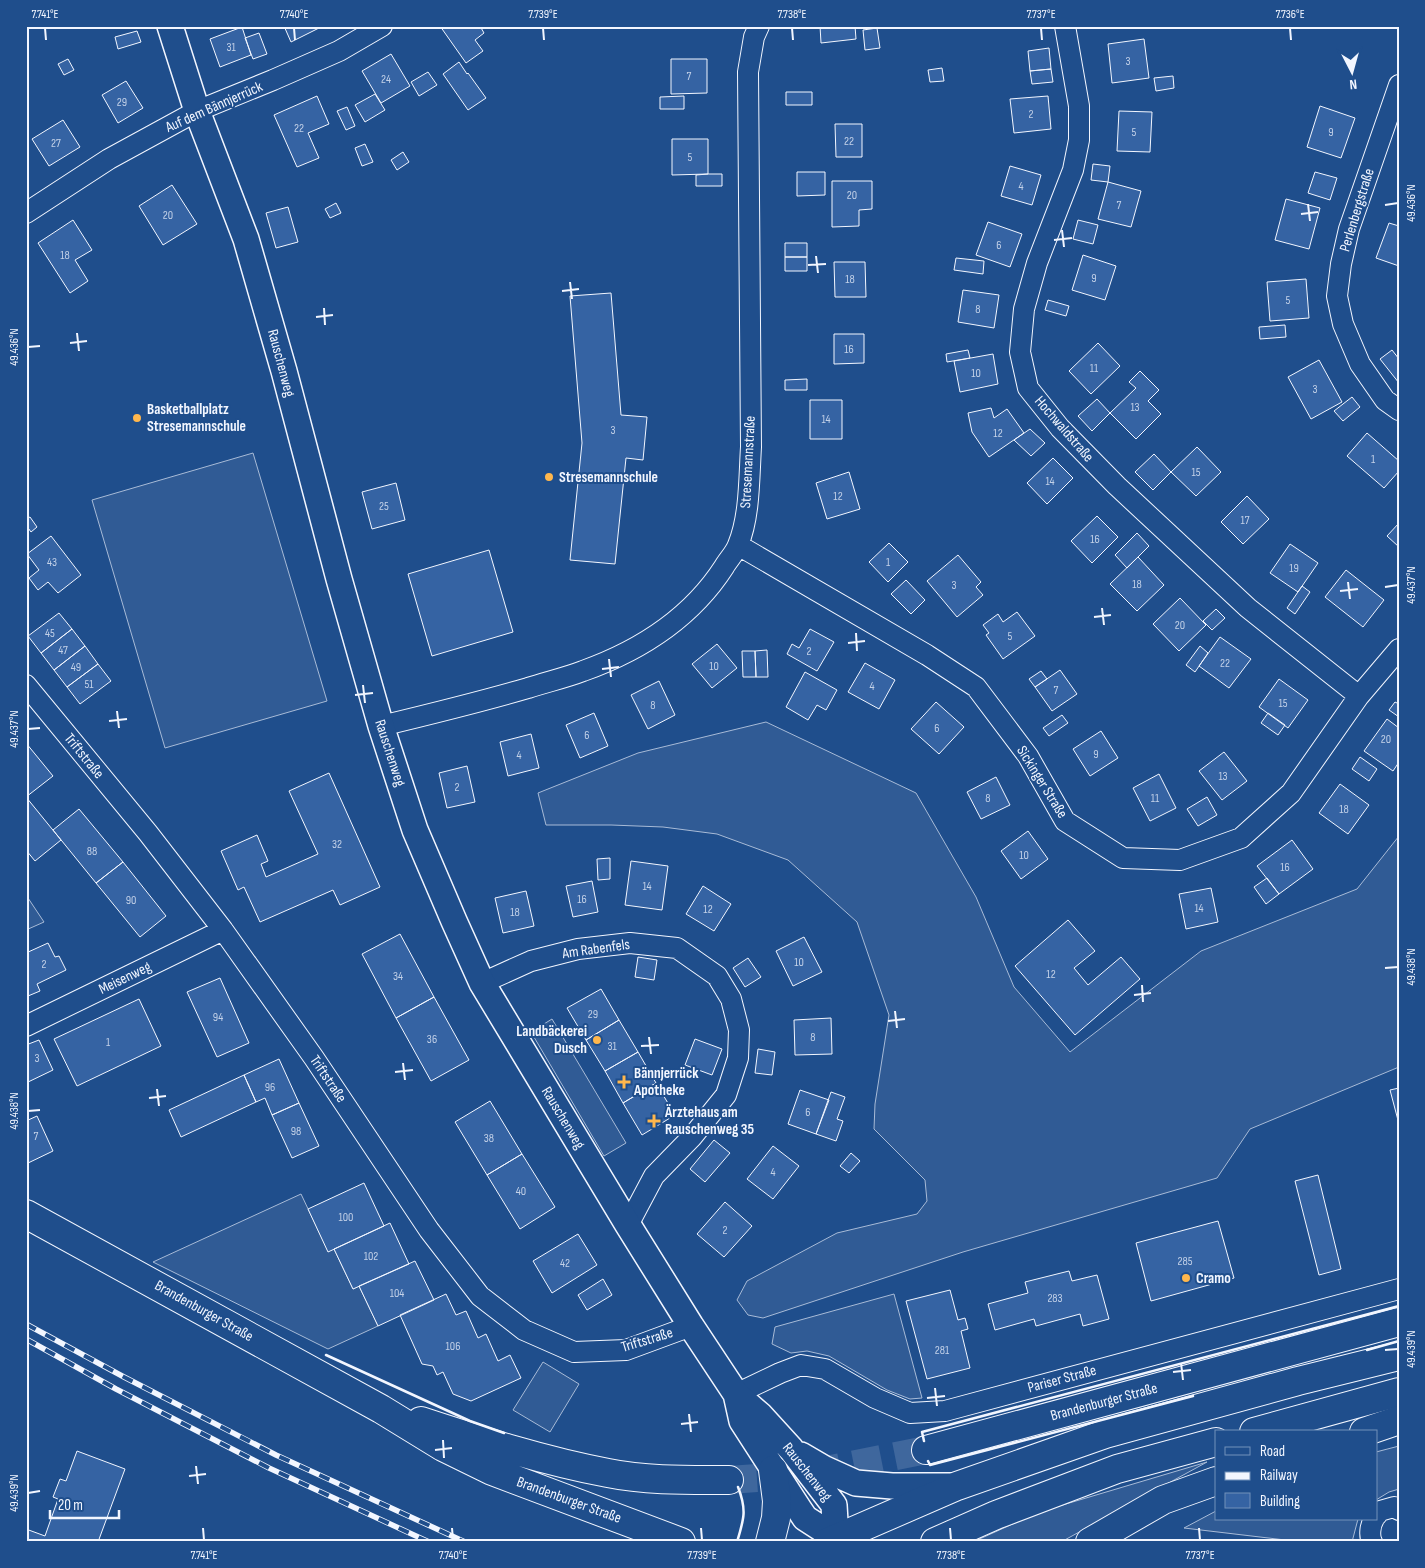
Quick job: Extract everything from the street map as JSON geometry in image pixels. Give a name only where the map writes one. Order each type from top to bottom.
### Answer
[{"type":"main road","name":"Brandenburger Straße","points":[[26,1214],[381,1408],[442,1447],[492,1471],[681,1542]]},
{"type":"main road","name":"Brandenburger Straße","points":[[926,1450],[1399,1322]]},
{"type":"main road","points":[[834,1541],[957,1486],[1105,1434],[1298,1381],[1399,1356]]},
{"type":"main road","points":[[1261,1430],[1399,1392]]},
{"type":"main road","name":"Brandenburger Straße","points":[[381,1408],[528,1454],[609,1474],[667,1480],[729,1480]]},
{"type":"main road","points":[[1370,1430],[1399,1420]]},
{"type":"main road","points":[[935,1542],[996,1515],[1117,1469],[1215,1442]]},
{"type":"main road","points":[[770,1542],[776,1518],[777,1501],[773,1470]]},
{"type":"main road","points":[[1090,1542],[1162,1500],[1214,1482]]},
{"type":"street","name":"Rauschenweg","points":[[170,26],[197,111],[246,239],[284,371],[339,579],[415,830],[482,983],[628,1225],[736,1394],[760,1415],[790,1449],[834,1505],[834,1541]]},
{"type":"street","name":"Auf dem Bännjerrück","points":[[26,213],[108,159],[197,111],[339,51],[382,26]]},
{"type":"street","name":"Stresemannstraße","points":[[382,726],[493,698],[582,672],[643,644],[667,628],[692,607],[716,579],[738,545],[749,492],[751,448],[748,72],[754,37],[759,26]]},
{"type":"street","name":"Hochwaldstraße","points":[[1065,26],[1079,106],[1079,140],[1072,170],[1037,264],[1024,309],[1020,352],[1028,388],[1060,428],[1117,486],[1248,608],[1359,696]]},
{"type":"street","name":"Perlenbergstraße","points":[[1399,85],[1349,229],[1341,264],[1338,296],[1343,324],[1360,364],[1385,400],[1399,410]]},
{"type":"street","name":"Sickinger Straße","points":[[738,545],[927,654],[976,687],[1028,756],[1065,821],[1123,858],[1180,860],[1241,838],[1291,793],[1359,696],[1399,649]]},
{"type":"street","name":"Triftstraße","points":[[26,685],[148,833],[223,930],[314,1058],[429,1230],[480,1296],[524,1330],[574,1352],[626,1350],[692,1326]]},
{"type":"street","name":"Meisenweg","points":[[26,1026],[223,930]]},
{"type":"street","name":"Am Rabenfels","points":[[482,983],[531,961],[578,949],[630,943],[677,948],[717,976],[731,999],[738,1030],[738,1058],[726,1095],[692,1137],[654,1176],[628,1225]]},
{"type":"street","name":"Pariser Straße","points":[[736,1394],[801,1365],[825,1369],[875,1398],[910,1413],[945,1411],[1399,1289]]},
{"type":"street","name":"Rauschenweg","points":[[736,1394],[742,1421],[773,1470],[805,1518],[834,1541]]},
{"type":"street","points":[[790,1449],[856,1483],[892,1486],[957,1486]]},
{"type":"street","points":[[1378,1514],[1380,1511],[1394,1508],[1399,1510]]},
{"type":"street","points":[[1372,1542],[1370,1539],[1374,1520]]},
{"type":"shaded area","points":[[253,453],[327,701],[165,748],[92,500]]},
{"type":"shaded area","points":[[766,722],[916,793],[976,897],[1014,987],[1070,1052],[1201,951],[1357,889],[1399,836],[1399,1067],[1250,1129],[1217,1178],[963,1252],[763,1318],[748,1315],[737,1300],[747,1281],[837,1233],[917,1214],[927,1201],[925,1180],[874,1129],[875,1104],[889,1015],[857,922],[788,860],[717,834],[663,827],[546,825],[538,793],[638,753]]},
{"type":"shaded area","points":[[26,895],[44,922],[26,930]]},
{"type":"shaded area","points":[[552,1019],[626,1143],[604,1156],[531,1032]]},
{"type":"shaded area","points":[[301,1194],[328,1251],[334,1249],[353,1289],[359,1286],[378,1326],[328,1349],[153,1262]]},
{"type":"shaded area","points":[[894,1294],[922,1398],[910,1399],[887,1390],[829,1356],[807,1351],[791,1353],[772,1344],[775,1327]]},
{"type":"shaded area","points":[[543,1362],[579,1384],[550,1432],[513,1410]]},
{"type":"shaded area","points":[[1399,1446],[1399,1489],[1378,1499],[1378,1451]]},
{"type":"shaded area","points":[[1207,1462],[1061,1542],[973,1542],[1039,1512]]},
{"type":"shaded area","points":[[1215,1512],[1215,1520],[1358,1520],[1352,1542],[1302,1542],[1184,1528]]},
{"type":"building","points":[[284,26],[318,26],[319,28],[291,42]]},
{"type":"building","points":[[440,26],[480,26],[484,33],[475,40],[483,51],[466,63]]},
{"type":"building","points":[[820,26],[855,26],[856,39],[821,43]]},
{"type":"building","points":[[242,27],[251,55],[220,67],[210,39]]},
{"type":"building","points":[[877,28],[880,48],[865,50],[863,30]]},
{"type":"building","points":[[137,31],[141,42],[118,49],[115,37]]},
{"type":"building","points":[[259,33],[267,54],[253,59],[245,38]]},
{"type":"building","points":[[1144,39],[1149,78],[1112,83],[1108,44]]},
{"type":"building","points":[[1049,48],[1051,69],[1030,71],[1028,51]]},
{"type":"building","points":[[391,54],[410,86],[381,103],[362,71]]},
{"type":"building","points":[[68,59],[74,70],[64,75],[58,64]]},
{"type":"building","points":[[671,59],[707,59],[707,93],[671,94]]},
{"type":"building","points":[[459,62],[486,98],[468,110],[443,74]]},
{"type":"building","points":[[942,68],[944,81],[930,82],[928,70]]},
{"type":"building","points":[[1051,69],[1053,82],[1032,84],[1030,71]]},
{"type":"building","points":[[428,72],[437,85],[419,96],[411,82]]},
{"type":"building","points":[[1173,76],[1174,88],[1156,91],[1154,78]]},
{"type":"building","points":[[126,81],[143,108],[118,123],[102,95]]},
{"type":"building","points":[[786,92],[812,92],[812,105],[786,105]]},
{"type":"building","points":[[375,94],[385,110],[365,122],[355,105]]},
{"type":"building","points":[[317,96],[329,124],[308,133],[319,158],[297,167],[274,115]]},
{"type":"building","points":[[684,96],[684,109],[660,109],[660,97]]},
{"type":"building","points":[[1048,96],[1051,129],[1014,133],[1010,99]]},
{"type":"building","points":[[1320,106],[1355,118],[1341,158],[1307,147]]},
{"type":"building","points":[[347,107],[355,126],[346,130],[337,111]]},
{"type":"building","points":[[1119,111],[1152,112],[1150,152],[1117,151]]},
{"type":"building","points":[[63,120],[80,147],[49,166],[32,139]]},
{"type":"building","points":[[835,124],[862,124],[862,157],[836,157]]},
{"type":"building","points":[[672,139],[708,139],[708,174],[672,175]]},
{"type":"building","points":[[365,144],[373,162],[362,166],[355,148]]},
{"type":"building","points":[[403,152],[409,162],[397,170],[391,160]]},
{"type":"building","points":[[1093,164],[1110,166],[1108,182],[1091,180]]},
{"type":"building","points":[[1010,166],[1041,175],[1032,205],[1001,196]]},
{"type":"building","points":[[797,172],[825,172],[825,195],[797,196]]},
{"type":"building","points":[[1315,172],[1337,178],[1330,200],[1308,193]]},
{"type":"building","points":[[722,174],[722,186],[696,186],[696,175]]},
{"type":"building","points":[[832,181],[872,181],[872,209],[859,210],[859,226],[832,227]]},
{"type":"building","points":[[1108,182],[1141,191],[1131,227],[1098,219]]},
{"type":"building","points":[[172,185],[197,224],[163,245],[139,206]]},
{"type":"building","points":[[1286,199],[1320,208],[1309,249],[1275,240]]},
{"type":"building","points":[[336,203],[341,213],[330,218],[325,209]]},
{"type":"building","points":[[288,207],[298,242],[276,248],[266,213]]},
{"type":"building","points":[[73,220],[92,250],[75,260],[88,281],[70,293],[38,243]]},
{"type":"building","points":[[1078,220],[1098,225],[1093,244],[1073,239]]},
{"type":"building","points":[[988,222],[1022,234],[1010,267],[976,255]]},
{"type":"building","points":[[1389,223],[1399,226],[1399,266],[1376,258]]},
{"type":"building","points":[[785,243],[807,243],[807,257],[785,257]]},
{"type":"building","points":[[1083,255],[1116,266],[1105,300],[1072,290]]},
{"type":"building","points":[[785,257],[807,257],[807,271],[785,271]]},
{"type":"building","points":[[956,258],[984,261],[983,274],[954,270]]},
{"type":"building","points":[[834,262],[865,262],[866,297],[835,297]]},
{"type":"building","points":[[1306,279],[1309,318],[1270,321],[1267,282]]},
{"type":"building","points":[[963,290],[999,295],[994,328],[958,322]]},
{"type":"building","points":[[611,293],[621,415],[647,417],[643,460],[626,458],[615,564],[570,560],[582,443],[570,296]]},
{"type":"building","points":[[1048,300],[1069,306],[1066,316],[1045,310]]},
{"type":"building","points":[[1285,325],[1286,337],[1260,339],[1259,327]]},
{"type":"building","points":[[834,334],[864,334],[864,363],[834,364]]},
{"type":"building","points":[[1098,343],[1120,366],[1091,394],[1069,371]]},
{"type":"building","points":[[968,350],[970,358],[947,362],[946,354]]},
{"type":"building","points":[[1392,350],[1399,359],[1399,383],[1380,359]]},
{"type":"building","points":[[993,354],[998,384],[960,392],[954,361]]},
{"type":"building","points":[[1319,360],[1342,402],[1311,419],[1288,377]]},
{"type":"building","points":[[1140,371],[1159,390],[1148,401],[1161,414],[1136,439],[1110,413],[1136,388],[1129,382]]},
{"type":"building","points":[[807,379],[807,390],[785,390],[785,380]]},
{"type":"building","points":[[1352,397],[1360,407],[1343,421],[1334,411]]},
{"type":"building","points":[[1097,399],[1110,413],[1092,431],[1078,416]]},
{"type":"building","points":[[810,400],[842,400],[842,439],[810,439]]},
{"type":"building","points":[[991,408],[994,418],[1007,409],[1024,433],[989,457],[972,432],[968,413]]},
{"type":"building","points":[[1030,429],[1045,443],[1031,456],[1014,440]]},
{"type":"building","points":[[1367,433],[1399,461],[1399,471],[1384,488],[1347,456]]},
{"type":"building","points":[[1197,447],[1221,472],[1196,496],[1171,472]]},
{"type":"building","points":[[1154,454],[1171,472],[1153,490],[1135,472]]},
{"type":"building","points":[[1053,458],[1073,478],[1047,504],[1027,483]]},
{"type":"building","points":[[849,472],[860,509],[827,519],[816,483]]},
{"type":"building","points":[[396,483],[405,520],[372,529],[362,492]]},
{"type":"building","points":[[1247,496],[1269,519],[1243,544],[1221,522]]},
{"type":"building","points":[[1097,516],[1118,537],[1092,563],[1071,541]]},
{"type":"building","points":[[30,517],[37,527],[31,532],[26,525],[26,519]]},
{"type":"building","points":[[1399,523],[1399,547],[1387,536]]},
{"type":"building","points":[[1137,533],[1149,546],[1127,568],[1115,555]]},
{"type":"building","points":[[51,536],[81,575],[58,593],[48,582],[38,590],[29,578],[39,570],[27,554]]},
{"type":"building","points":[[889,543],[908,562],[888,582],[869,562]]},
{"type":"building","points":[[1290,544],[1318,563],[1298,592],[1270,573]]},
{"type":"building","points":[[489,550],[513,632],[432,656],[408,574]]},
{"type":"building","points":[[958,555],[981,582],[976,587],[983,595],[957,617],[927,581]]},
{"type":"building","points":[[1138,557],[1164,585],[1137,611],[1110,584]]},
{"type":"building","points":[[1346,570],[1384,600],[1363,627],[1325,597]]},
{"type":"building","points":[[906,580],[925,600],[911,614],[891,594]]},
{"type":"building","points":[[1302,586],[1310,592],[1295,614],[1287,608]]},
{"type":"building","points":[[1180,598],[1206,625],[1179,651],[1153,624]]},
{"type":"building","points":[[1216,609],[1225,618],[1212,630],[1203,621]]},
{"type":"building","points":[[1017,612],[1035,636],[1003,659],[986,635],[989,633],[983,625],[998,614],[1003,622]]},
{"type":"building","points":[[59,613],[72,629],[41,653],[28,636]]},
{"type":"building","points":[[72,629],[85,646],[54,670],[41,653]]},
{"type":"building","points":[[810,629],[834,642],[817,671],[787,654],[792,644],[799,648]]},
{"type":"building","points":[[1220,637],[1251,659],[1229,688],[1199,666]]},
{"type":"building","points":[[717,644],[737,668],[712,688],[692,664]]},
{"type":"building","points":[[85,646],[98,664],[67,687],[54,670]]},
{"type":"building","points":[[1200,646],[1208,653],[1195,672],[1186,665]]},
{"type":"building","points":[[767,650],[768,677],[756,677],[755,651]]},
{"type":"building","points":[[742,651],[755,651],[756,677],[743,677]]},
{"type":"building","points":[[865,663],[895,680],[879,709],[848,692]]},
{"type":"building","points":[[98,664],[111,681],[80,704],[67,687]]},
{"type":"building","points":[[1060,670],[1077,694],[1052,711],[1035,687]]},
{"type":"building","points":[[1041,671],[1047,679],[1035,687],[1029,679]]},
{"type":"building","points":[[805,672],[837,690],[826,710],[817,705],[808,720],[786,707]]},
{"type":"building","points":[[1279,679],[1308,700],[1288,728],[1259,707]]},
{"type":"building","points":[[659,681],[675,715],[648,729],[631,695]]},
{"type":"building","points":[[936,702],[964,727],[939,754],[911,729]]},
{"type":"building","points":[[1395,702],[1399,704],[1399,717],[1389,710]]},
{"type":"building","points":[[594,713],[608,746],[580,758],[566,725]]},
{"type":"building","points":[[1268,713],[1285,725],[1278,735],[1261,723]]},
{"type":"building","points":[[1062,715],[1068,723],[1049,736],[1043,728]]},
{"type":"building","points":[[1387,719],[1399,728],[1399,762],[1393,771],[1364,751]]},
{"type":"building","points":[[1101,731],[1118,758],[1090,776],[1073,749]]},
{"type":"building","points":[[531,734],[539,768],[508,776],[500,742]]},
{"type":"building","points":[[26,743],[53,776],[26,797]]},
{"type":"building","points":[[1224,752],[1247,781],[1222,800],[1199,771]]},
{"type":"building","points":[[1360,757],[1377,769],[1369,781],[1352,769]]},
{"type":"building","points":[[467,766],[475,802],[447,808],[439,773]]},
{"type":"building","points":[[329,773],[380,887],[340,905],[333,890],[260,922],[244,887],[238,890],[221,851],[257,835],[268,861],[261,864],[266,877],[318,854],[289,791]]},
{"type":"building","points":[[1159,774],[1176,808],[1150,821],[1133,788]]},
{"type":"building","points":[[996,777],[1010,805],[981,819],[967,792]]},
{"type":"building","points":[[1340,784],[1369,805],[1348,834],[1319,813]]},
{"type":"building","points":[[26,797],[61,840],[35,861],[26,850]]},
{"type":"building","points":[[1207,797],[1217,815],[1198,826],[1187,809]]},
{"type":"building","points":[[79,809],[123,862],[96,883],[53,830]]},
{"type":"building","points":[[1028,831],[1048,859],[1021,879],[1001,851]]},
{"type":"building","points":[[1292,840],[1313,869],[1279,894],[1257,866]]},
{"type":"building","points":[[610,858],[610,879],[598,880],[597,859]]},
{"type":"building","points":[[631,861],[668,866],[662,910],[625,905]]},
{"type":"building","points":[[123,862],[166,916],[140,937],[96,883]]},
{"type":"building","points":[[1267,878],[1279,894],[1266,904],[1254,887]]},
{"type":"building","points":[[592,881],[598,912],[573,917],[566,886]]},
{"type":"building","points":[[703,886],[731,904],[714,931],[686,914]]},
{"type":"building","points":[[1211,888],[1218,922],[1186,929],[1179,894]]},
{"type":"building","points":[[526,891],[534,926],[503,933],[495,898]]},
{"type":"building","points":[[1068,920],[1095,951],[1074,968],[1088,985],[1121,957],[1140,979],[1075,1035],[1015,966]]},
{"type":"building","points":[[400,934],[434,997],[396,1018],[362,954]]},
{"type":"building","points":[[804,937],[822,972],[793,986],[776,951]]},
{"type":"building","points":[[48,943],[55,957],[59,956],[66,970],[37,984],[40,991],[28,996],[26,991],[26,953]]},
{"type":"building","points":[[638,957],[657,960],[654,980],[635,977]]},
{"type":"building","points":[[748,958],[761,977],[745,987],[733,968]]},
{"type":"building","points":[[220,978],[249,1043],[217,1057],[187,992]]},
{"type":"building","points":[[601,989],[619,1020],[586,1040],[567,1008]]},
{"type":"building","points":[[434,997],[469,1060],[431,1081],[396,1018]]},
{"type":"building","points":[[139,999],[161,1046],[77,1086],[54,1039]]},
{"type":"building","points":[[831,1018],[832,1054],[795,1055],[794,1020]]},
{"type":"building","points":[[619,1020],[638,1052],[605,1071],[586,1040]]},
{"type":"building","points":[[695,1039],[722,1049],[712,1075],[685,1065]]},
{"type":"building","points":[[39,1040],[53,1070],[26,1083],[26,1045]]},
{"type":"building","points":[[758,1049],[775,1052],[772,1075],[755,1073]]},
{"type":"building","points":[[638,1052],[656,1083],[623,1103],[605,1071]]},
{"type":"building","points":[[279,1059],[299,1103],[272,1115],[265,1098],[256,1102],[244,1075]]},
{"type":"building","points":[[244,1075],[256,1102],[181,1137],[169,1110]]},
{"type":"building","points":[[656,1083],[675,1115],[642,1135],[623,1103]]},
{"type":"building","points":[[1399,1088],[1399,1124],[1390,1090]]},
{"type":"building","points":[[800,1090],[829,1100],[816,1134],[788,1124]]},
{"type":"building","points":[[831,1092],[845,1097],[837,1119],[843,1121],[836,1141],[816,1134]]},
{"type":"building","points":[[490,1101],[522,1154],[487,1175],[455,1122]]},
{"type":"building","points":[[299,1103],[319,1146],[292,1158],[272,1115]]},
{"type":"building","points":[[37,1116],[53,1151],[26,1164],[26,1121]]},
{"type":"building","points":[[714,1140],[730,1153],[705,1182],[690,1169]]},
{"type":"building","points":[[773,1146],[799,1166],[773,1199],[747,1179]]},
{"type":"building","points":[[851,1153],[860,1161],[849,1173],[840,1166]]},
{"type":"building","points":[[522,1154],[555,1207],[520,1229],[487,1175]]},
{"type":"building","points":[[1318,1175],[1341,1269],[1319,1275],[1295,1181]]},
{"type":"building","points":[[364,1183],[384,1226],[328,1252],[308,1209]]},
{"type":"building","points":[[725,1202],[752,1226],[724,1257],[697,1234]]},
{"type":"building","points":[[1218,1221],[1234,1278],[1151,1301],[1136,1243]]},
{"type":"building","points":[[390,1223],[409,1264],[353,1289],[334,1249]]},
{"type":"building","points":[[578,1234],[597,1265],[552,1293],[533,1261]]},
{"type":"building","points":[[415,1261],[434,1300],[378,1326],[359,1286]]},
{"type":"building","points":[[1069,1271],[1072,1281],[1097,1275],[1109,1319],[1083,1326],[1080,1314],[1036,1326],[1034,1319],[995,1330],[988,1304],[1028,1293],[1025,1282]]},
{"type":"building","points":[[603,1279],[612,1295],[587,1310],[578,1295]]},
{"type":"building","points":[[950,1290],[958,1320],[965,1318],[968,1329],[961,1331],[970,1368],[927,1379],[906,1301]]},
{"type":"building","points":[[446,1294],[456,1315],[466,1311],[478,1338],[486,1334],[498,1361],[510,1355],[521,1378],[471,1401],[453,1394],[443,1372],[437,1375],[433,1366],[422,1364],[400,1315]]},
{"type":"building","points":[[77,1451],[125,1469],[98,1542],[26,1542],[26,1529],[45,1536],[58,1499],[53,1497],[60,1479],[66,1481]]},
{"type":"tunnel","points":[[729,1480],[801,1475],[926,1450]]},
{"type":"railway","points":[[26,1324],[276,1455],[465,1542]]},
{"type":"railway","points":[[26,1339],[116,1389],[269,1468],[429,1542]]},
{"type":"wall","points":[[924,1441],[922,1432],[1399,1306]]},
{"type":"wall","points":[[1367,1350],[1399,1341]]},
{"type":"wall","points":[[326,1355],[470,1421],[504,1433]]},
{"type":"wall","points":[[928,1461],[930,1465],[1193,1396]]},
{"type":"wall","points":[[737,1542],[744,1515],[743,1502],[738,1487]]},
{"type":"place","name":"Basketballplatz Stresemannschule","points":[[137,418]]},
{"type":"place","name":"Stresemannschule","points":[[549,477]]},
{"type":"place","name":"Landbäckerei Dusch","points":[[597,1040]]},
{"type":"place","name":"Bännjerrück Apotheke","points":[[624,1082]]},
{"type":"place","name":"Ärztehaus am Rauschenweg 35","points":[[654,1121]]},
{"type":"place","name":"Cramo","points":[[1186,1278]]}]
